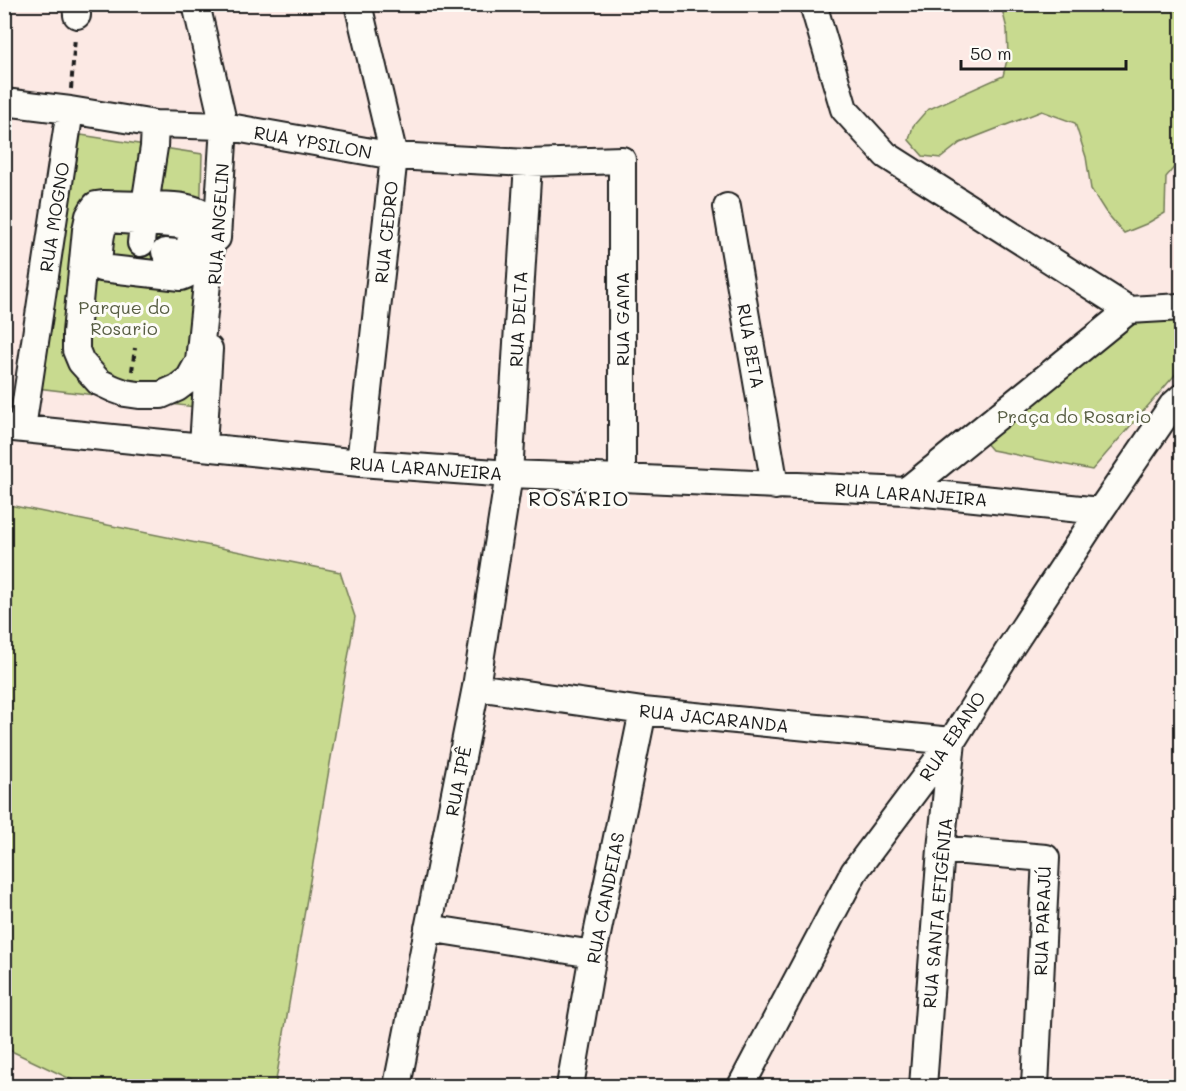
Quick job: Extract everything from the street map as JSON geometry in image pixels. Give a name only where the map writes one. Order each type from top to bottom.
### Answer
[{"type":"street","name":"RUA ANGELIN","points":[[196,4],[224,126],[203,446]]},
{"type":"street","name":"RUA CEDRO","points":[[358,4],[394,156],[360,463]]},
{"type":"street","points":[[813,4],[844,110],[886,155],[1129,310],[1182,307]]},
{"type":"street","name":"RUA YPSILON","points":[[4,102],[155,124],[224,126],[394,156],[528,163],[622,160]]},
{"type":"street","name":"RUA MOGNO","points":[[13,428],[70,110]]},
{"type":"street","points":[[142,244],[155,124]]},
{"type":"street","name":"RUA GAMA","points":[[622,160],[622,478]]},
{"type":"street","name":"RUA DELTA","points":[[509,474],[528,163]]},
{"type":"street","points":[[103,204],[142,244],[181,207],[202,212],[208,218],[211,245],[200,361],[189,379],[177,388],[160,395],[125,393],[99,382],[81,362],[76,350],[89,216],[96,206],[103,204]]},
{"type":"street","name":"RUA BETA","points":[[727,207],[775,486]]},
{"type":"street","points":[[906,491],[1129,310]]},
{"type":"street","name":"RUA EBANO","points":[[741,1086],[854,872],[952,741],[1100,511],[1178,406]]},
{"type":"street","name":"RUA LARANJEIRA","points":[[13,428],[360,463],[509,474],[906,491],[1100,511]]},
{"type":"street","name":"RUA IPÊ","points":[[397,1086],[476,687],[509,474]]},
{"type":"street","name":"RUA JACARANDA","points":[[476,687],[643,711],[952,741]]},
{"type":"street","name":"RUA CANDEIAS","points":[[570,1086],[593,954],[643,711]]},
{"type":"street","name":"RUA SANTA EFIGÊNIA","points":[[923,1086],[940,849],[952,741]]},
{"type":"street","name":"RUA PARAJÚ","points":[[940,849],[1046,858],[1035,1086]]},
{"type":"street","points":[[428,928],[593,954]]},
{"type":"path","points":[[70,110],[76,10]]},
{"type":"green space","points":[[1001,5],[1170,5],[1181,14],[1181,159],[1166,177],[1165,213],[1124,233],[1105,211],[1091,189],[1086,157],[1075,123],[1042,111],[960,143],[941,158],[923,156],[909,140],[913,126],[927,110],[1003,76],[1008,56],[1007,29]]},
{"type":"green space","name":"Parque do Rosario","points":[[81,135],[202,154],[195,407],[37,388]]},
{"type":"green space","name":"Praça do Rosario","points":[[1181,304],[1181,368],[1092,470],[992,450],[979,435],[1078,349]]},
{"type":"green space","points":[[4,504],[340,572],[355,617],[275,1086],[85,1086],[5,1048]]},
{"type":"district","name":"ROSÁRIO","points":[[579,498]]}]
